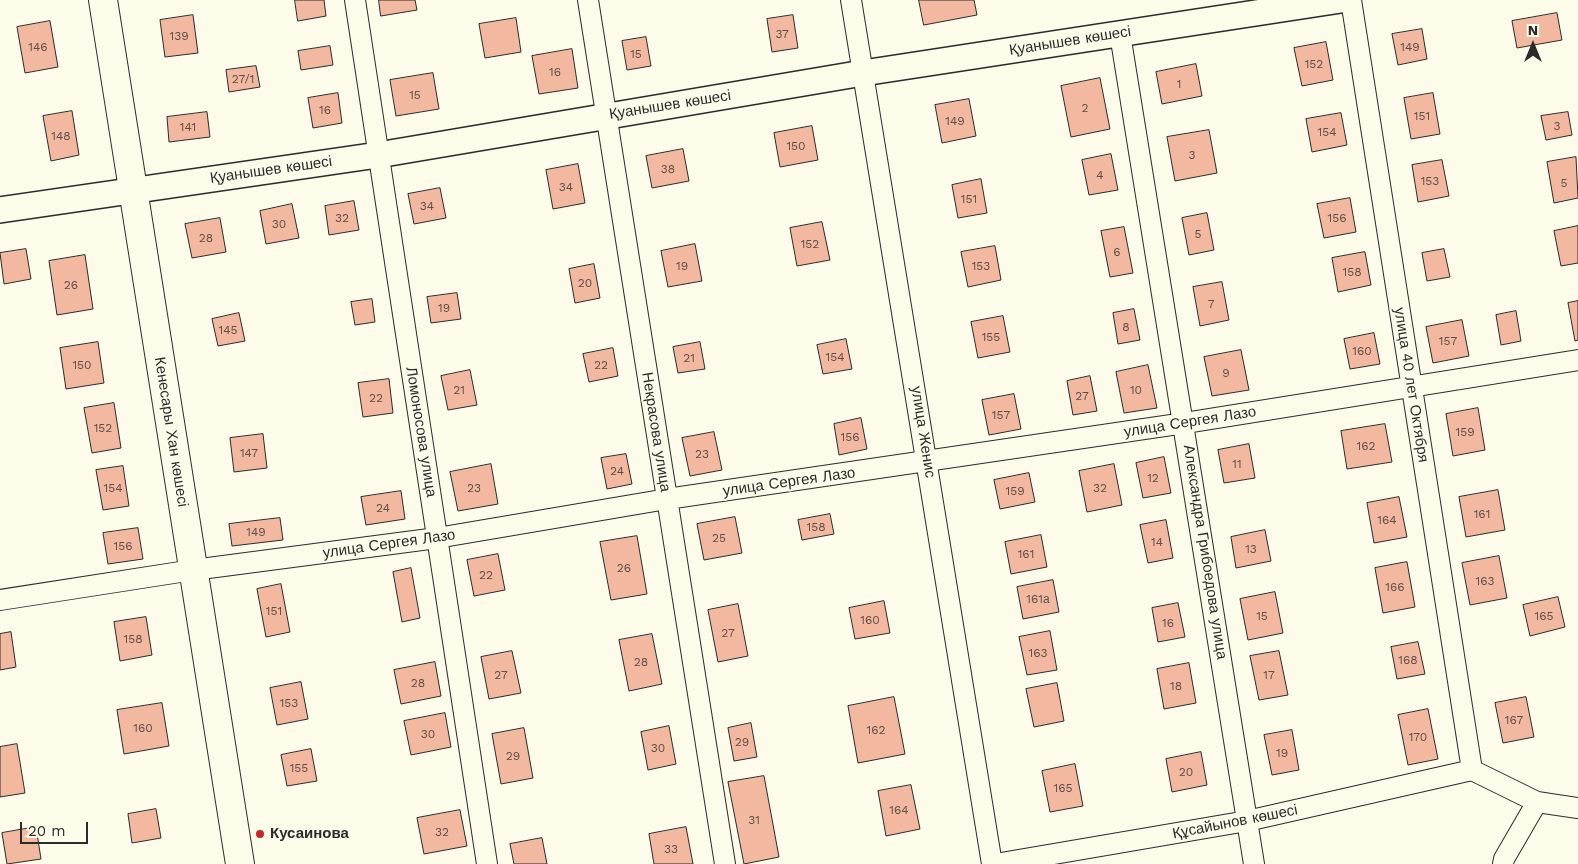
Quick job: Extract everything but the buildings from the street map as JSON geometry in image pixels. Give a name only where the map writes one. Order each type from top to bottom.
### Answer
[{"type":"main road","name":"Кенесары Хан көшесі","points":[[103,0],[240,864]]},
{"type":"street","name":"Ломоносова улица","points":[[355,0],[487,864]]},
{"type":"street","name":"Некрасова улица","points":[[588,0],[725,864]]},
{"type":"street","name":"улица Женис","points":[[851,0],[994,864]]},
{"type":"street","name":"Қуанышев көшесі","points":[[0,210],[378,155],[863,73],[1341,0]]},
{"type":"street","name":"улица 40 лет Октября","points":[[1351,0],[1472,770]]},
{"type":"street","name":"Александра Грибоедова улица","points":[[1120,34],[1185,423],[1254,864]]},
{"type":"street","name":"улица Сергея Лазо","points":[[0,600],[193,570],[437,538],[667,499],[1185,423],[1578,360]]},
{"type":"street","points":[[1472,770],[1537,802],[1578,808]]},
{"type":"street","name":"Құсайынов көшесі","points":[[994,864],[1247,821],[1472,770]]},
{"type":"street","points":[[1503,864],[1504,859],[1537,802]]},
{"type":"place","name":"Кусаинова","points":[[260,834]]}]
